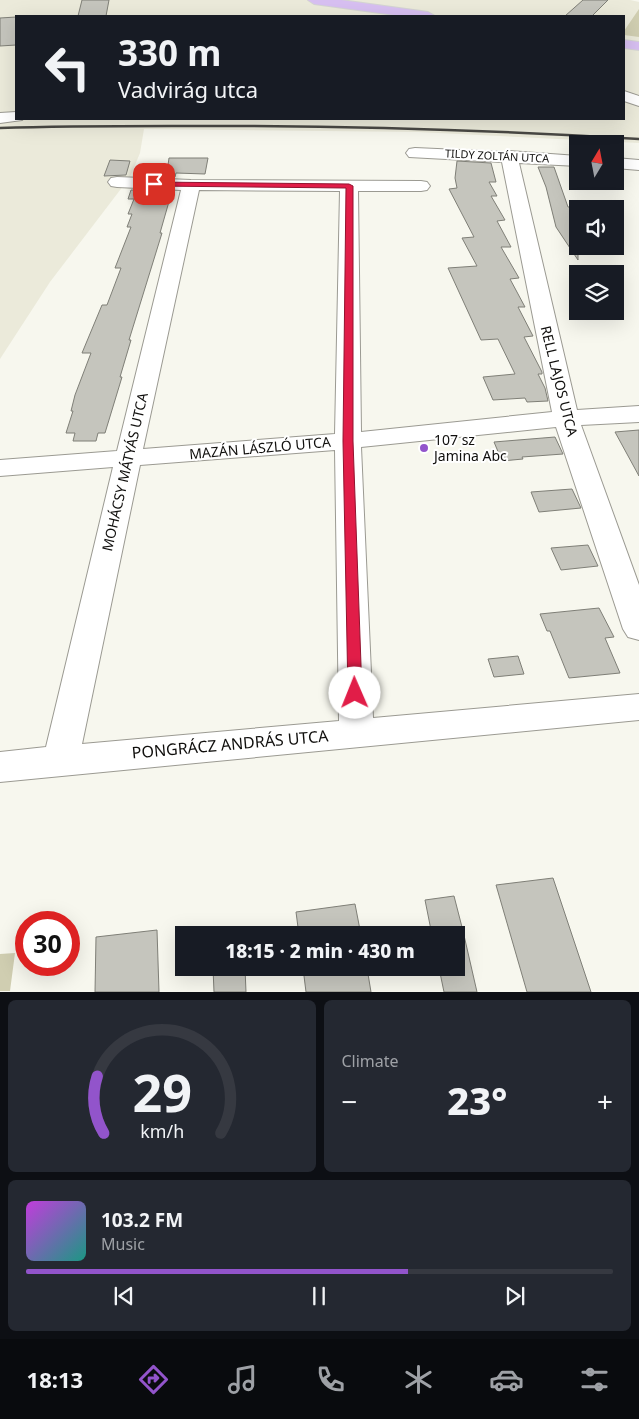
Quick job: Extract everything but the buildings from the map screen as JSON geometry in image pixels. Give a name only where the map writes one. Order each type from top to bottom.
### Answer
[{"type":"main road","points":[[314,0],[421,15]]},
{"type":"main road","points":[[625,44],[639,46]]},
{"type":"street","points":[[625,96],[639,101]]},
{"type":"street","points":[[0,118],[15,118]]},
{"type":"street","name":"TILDY ZOLTÁN UTCA","points":[[416,153],[510,156],[569,160]]},
{"type":"street","name":"RELL LAJOS UTCA","points":[[510,156],[566,418],[639,629]]},
{"type":"street","points":[[624,164],[639,165]]},
{"type":"street","points":[[117,182],[191,185],[421,186]]},
{"type":"street","name":"MOHÁCSY MÁTYÁS UTCA","points":[[61,760],[191,185]]},
{"type":"street","points":[[349,186],[348,441],[356,732]]},
{"type":"street","name":"MAZÁN LÁSZLÓ UTCA","points":[[0,468],[348,441],[566,418],[639,414]]},
{"type":"street","name":"PONGRÁCZ ANDRÁS UTCA","points":[[0,767],[639,706]]},
{"type":"shaded area","points":[[0,0],[630,0],[639,2],[639,143],[624,142],[624,135],[569,135],[569,140],[418,132],[144,129],[140,153],[130,177],[50,282],[0,359]]},
{"type":"shaded area","points":[[639,9],[639,37],[625,35],[625,30]]},
{"type":"shaded area","points":[[15,953],[10,991],[0,991],[0,954]]},
{"type":"railway","points":[[0,128],[63,126],[350,127],[639,139]]},
{"type":"place","name":"107 sz Jamina Abc","points":[[424,448]]},
{"type":"route","points":[[154,184],[349,186],[348,441],[355,693]]}]
